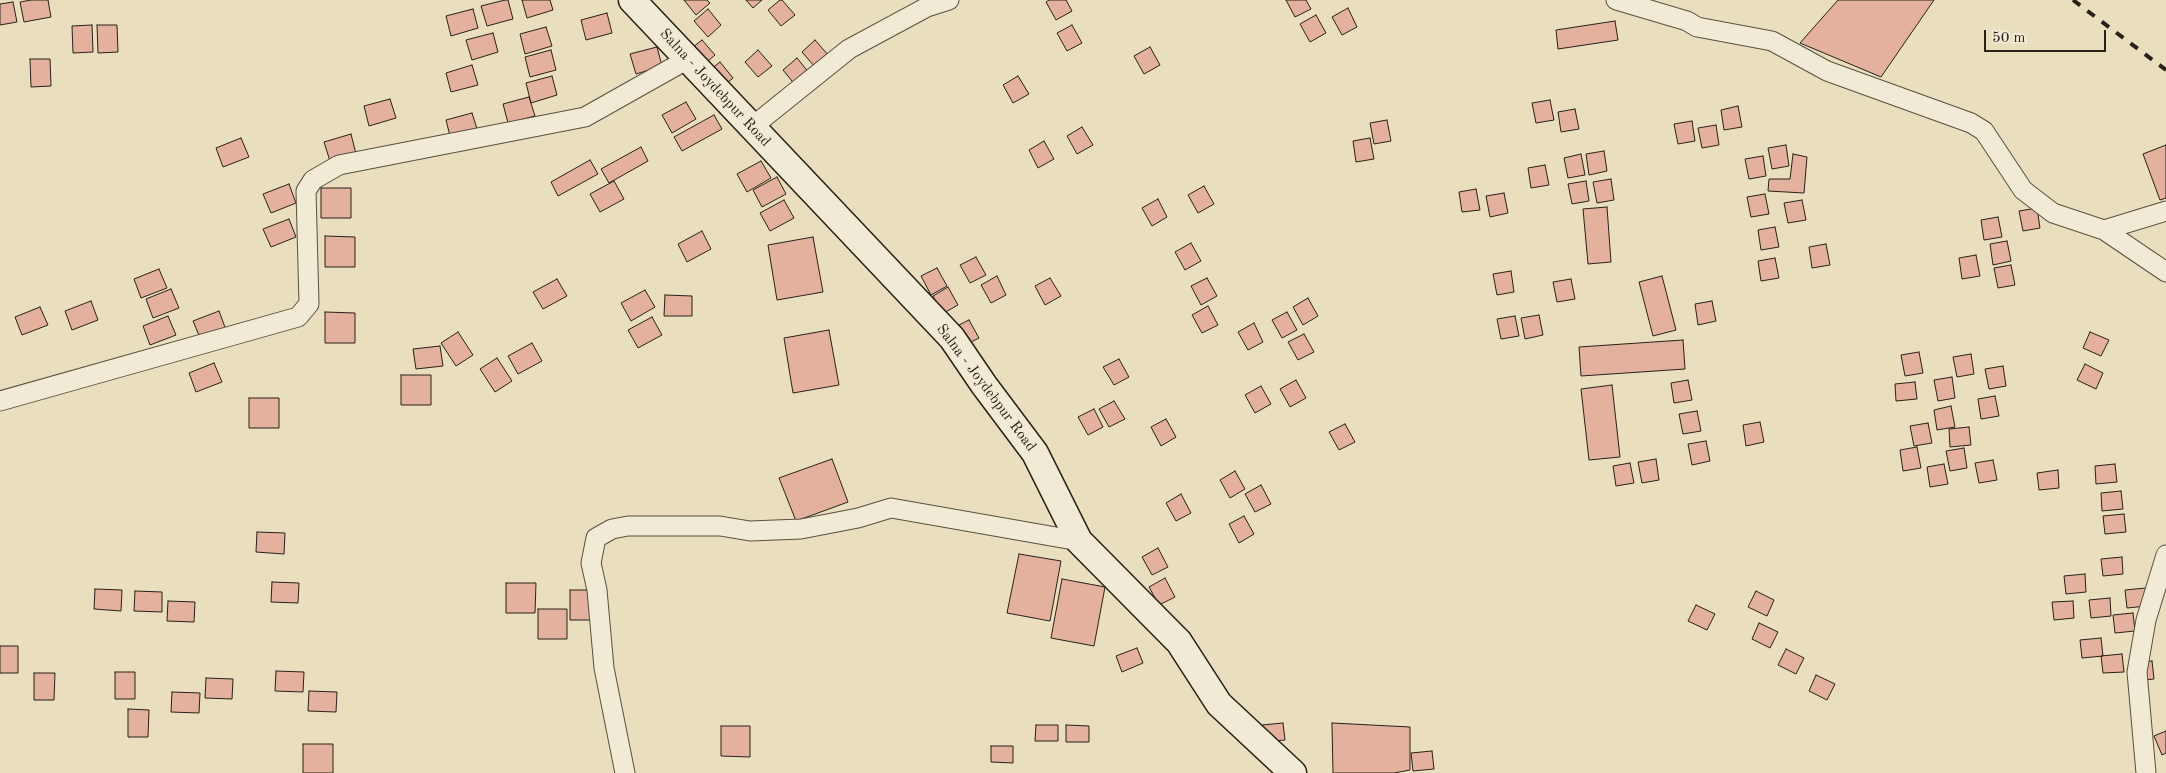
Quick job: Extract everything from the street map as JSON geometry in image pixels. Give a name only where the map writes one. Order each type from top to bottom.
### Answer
[{"type":"main road","name":"Salna - Joydebpur Road","points":[[632,0],[952,338],[984,385],[1036,453],[1079,541],[1179,642],[1219,704],[1292,773]]},
{"type":"street","points":[[752,127],[849,48],[927,8],[949,0]]},
{"type":"street","points":[[1616,0],[1687,21],[1697,28],[1772,41],[1827,71],[1971,123],[1984,131],[2023,190],[2053,213],[2104,230],[2166,272]]},
{"type":"street","points":[[0,401],[298,317],[309,304],[306,191],[312,180],[339,165],[585,117],[688,59]]},
{"type":"street","points":[[2104,230],[2166,212]]},
{"type":"street","points":[[625,773],[604,668],[597,590],[591,563],[596,538],[612,529],[628,526],[720,526],[750,532],[801,529],[858,518],[891,508],[1079,541]]},
{"type":"street","points":[[2146,773],[2137,672],[2146,620],[2166,555]]},
{"type":"building","points":[[48,0],[51,17],[24,22],[20,2]]},
{"type":"building","points":[[508,0],[513,19],[487,26],[481,6]]},
{"type":"building","points":[[522,0],[550,0],[553,10],[527,18]]},
{"type":"building","points":[[684,0],[707,0],[710,3],[696,15]]},
{"type":"building","points":[[746,0],[762,0],[753,8]]},
{"type":"building","points":[[780,0],[795,15],[781,26],[768,10]]},
{"type":"building","points":[[1049,0],[1066,0],[1072,11],[1056,20],[1046,2]]},
{"type":"building","points":[[1286,0],[1306,0],[1311,9],[1295,17]]},
{"type":"building","points":[[1838,0],[1934,0],[1881,77],[1800,43]]},
{"type":"building","points":[[13,2],[17,22],[0,25],[0,4]]},
{"type":"building","points":[[1348,8],[1357,27],[1342,35],[1332,17]]},
{"type":"building","points":[[473,9],[478,28],[451,36],[446,16]]},
{"type":"building","points":[[708,9],[721,25],[708,37],[694,21]]},
{"type":"building","points":[[607,13],[612,33],[586,40],[581,20]]},
{"type":"building","points":[[1316,15],[1326,33],[1310,42],[1300,24]]},
{"type":"building","points":[[1615,21],[1618,40],[1558,49],[1556,30]]},
{"type":"building","points":[[92,25],[93,52],[73,53],[72,26]]},
{"type":"building","points":[[97,25],[117,25],[118,52],[98,53]]},
{"type":"building","points":[[1072,25],[1082,43],[1067,51],[1057,33]]},
{"type":"building","points":[[546,27],[552,46],[525,54],[520,34]]},
{"type":"building","points":[[493,33],[498,52],[472,60],[466,40]]},
{"type":"building","points":[[702,40],[715,55],[701,67],[688,51]]},
{"type":"building","points":[[815,40],[829,56],[815,67],[802,52]]},
{"type":"building","points":[[657,47],[662,66],[636,74],[630,54]]},
{"type":"building","points":[[1150,47],[1160,65],[1144,74],[1134,56]]},
{"type":"building","points":[[551,50],[556,70],[530,77],[525,57]]},
{"type":"building","points":[[758,50],[772,66],[758,77],[745,62]]},
{"type":"building","points":[[797,58],[810,74],[796,86],[783,70]]},
{"type":"building","points":[[30,59],[50,59],[51,86],[31,87]]},
{"type":"building","points":[[720,62],[733,78],[720,89],[706,73]]},
{"type":"building","points":[[472,65],[478,85],[451,92],[446,73]]},
{"type":"building","points":[[552,76],[557,95],[531,103],[526,83]]},
{"type":"building","points":[[1018,76],[1029,94],[1013,103],[1003,85]]},
{"type":"building","points":[[529,97],[535,116],[508,123],[503,104]]},
{"type":"building","points":[[390,99],[396,118],[369,126],[364,106]]},
{"type":"building","points":[[1550,100],[1554,120],[1536,123],[1532,103]]},
{"type":"building","points":[[686,102],[696,119],[672,133],[662,115]]},
{"type":"building","points":[[1738,106],[1742,127],[1724,130],[1721,110]]},
{"type":"building","points":[[1575,109],[1579,129],[1561,132],[1558,112]]},
{"type":"building","points":[[472,113],[478,132],[451,140],[446,120]]},
{"type":"building","points":[[714,115],[722,129],[682,151],[674,137]]},
{"type":"building","points":[[1387,120],[1391,141],[1374,144],[1370,123]]},
{"type":"building","points":[[1692,121],[1695,141],[1678,144],[1674,124]]},
{"type":"building","points":[[1716,125],[1719,145],[1702,148],[1698,128]]},
{"type":"building","points":[[1082,127],[1093,145],[1077,154],[1067,136]]},
{"type":"building","points":[[351,134],[356,154],[330,161],[324,142]]},
{"type":"building","points":[[241,138],[249,157],[223,167],[216,148]]},
{"type":"building","points":[[1370,138],[1374,159],[1356,162],[1353,141]]},
{"type":"building","points":[[1044,141],[1054,159],[1038,168],[1029,150]]},
{"type":"building","points":[[1786,145],[1789,166],[1772,169],[1768,148]]},
{"type":"building","points":[[2166,145],[2166,198],[2160,200],[2143,154]]},
{"type":"building","points":[[641,147],[648,161],[609,183],[601,169]]},
{"type":"building","points":[[1604,151],[1607,171],[1589,175],[1586,154]]},
{"type":"building","points":[[1581,154],[1585,175],[1568,178],[1564,158]]},
{"type":"building","points":[[1793,154],[1807,157],[1804,193],[1768,191],[1769,179],[1790,179]]},
{"type":"building","points":[[1763,156],[1766,176],[1749,179],[1745,159]]},
{"type":"building","points":[[590,160],[598,174],[558,196],[551,182]]},
{"type":"building","points":[[761,161],[771,178],[747,192],[737,174]]},
{"type":"building","points":[[1545,165],[1549,185],[1531,188],[1528,168]]},
{"type":"building","points":[[777,177],[786,194],[762,207],[753,190]]},
{"type":"building","points":[[1611,179],[1614,200],[1597,203],[1593,182]]},
{"type":"building","points":[[614,181],[624,199],[600,212],[590,194]]},
{"type":"building","points":[[1586,181],[1589,201],[1572,204],[1568,184]]},
{"type":"building","points":[[289,184],[296,203],[271,213],[263,194]]},
{"type":"building","points":[[1204,186],[1214,204],[1198,213],[1188,195]]},
{"type":"building","points":[[321,188],[351,188],[351,218],[321,218]]},
{"type":"building","points":[[1476,189],[1480,210],[1462,212],[1459,192]]},
{"type":"building","points":[[1504,193],[1508,213],[1490,217],[1486,196]]},
{"type":"building","points":[[1765,194],[1769,214],[1751,217],[1747,197]]},
{"type":"building","points":[[1158,199],[1167,217],[1152,226],[1142,208]]},
{"type":"building","points":[[784,200],[794,218],[770,231],[760,213]]},
{"type":"building","points":[[1802,200],[1806,220],[1788,223],[1784,203]]},
{"type":"building","points":[[1607,207],[1611,262],[1588,264],[1583,209]]},
{"type":"building","points":[[2037,208],[2040,228],[2023,231],[2019,211]]},
{"type":"building","points":[[1998,217],[2002,237],[1984,240],[1981,220]]},
{"type":"building","points":[[289,219],[296,237],[271,247],[263,229]]},
{"type":"building","points":[[1775,227],[1779,247],[1761,250],[1758,230]]},
{"type":"building","points":[[702,231],[711,249],[687,262],[678,244]]},
{"type":"building","points":[[325,236],[355,237],[355,267],[325,267]]},
{"type":"building","points":[[813,237],[823,292],[777,300],[768,245]]},
{"type":"building","points":[[2007,241],[2011,261],[1993,265],[1990,244]]},
{"type":"building","points":[[1191,243],[1201,261],[1185,270],[1175,252]]},
{"type":"building","points":[[1826,244],[1830,265],[1812,268],[1809,247]]},
{"type":"building","points":[[1976,255],[1980,276],[1962,279],[1959,258]]},
{"type":"building","points":[[976,257],[986,275],[970,283],[960,265]]},
{"type":"building","points":[[1775,258],[1779,278],[1761,281],[1758,261]]},
{"type":"building","points":[[2011,265],[2015,285],[1998,288],[1994,268]]},
{"type":"building","points":[[937,268],[947,286],[931,295],[921,276]]},
{"type":"building","points":[[159,269],[167,288],[141,298],[134,279]]},
{"type":"building","points":[[1511,271],[1514,292],[1497,295],[1493,274]]},
{"type":"building","points":[[997,276],[1006,295],[991,303],[981,285]]},
{"type":"building","points":[[1662,276],[1676,330],[1653,336],[1639,282]]},
{"type":"building","points":[[1050,278],[1061,296],[1045,305],[1035,286]]},
{"type":"building","points":[[1207,278],[1217,296],[1201,305],[1191,286]]},
{"type":"building","points":[[557,279],[567,296],[543,309],[533,292]]},
{"type":"building","points":[[1571,279],[1575,299],[1557,302],[1553,282]]},
{"type":"building","points":[[948,287],[958,305],[942,314],[933,296]]},
{"type":"building","points":[[171,289],[179,308],[153,318],[146,299]]},
{"type":"building","points":[[645,290],[655,307],[631,321],[621,303]]},
{"type":"building","points":[[665,295],[692,296],[692,316],[664,316]]},
{"type":"building","points":[[1308,298],[1318,316],[1303,325],[1293,307]]},
{"type":"building","points":[[91,301],[98,320],[72,330],[65,311]]},
{"type":"building","points":[[1712,301],[1716,321],[1698,325],[1695,304]]},
{"type":"building","points":[[1208,306],[1218,325],[1202,333],[1192,315]]},
{"type":"building","points":[[40,307],[48,325],[22,335],[15,317]]},
{"type":"building","points":[[219,311],[226,330],[201,340],[193,321]]},
{"type":"building","points":[[325,312],[355,313],[355,343],[325,343]]},
{"type":"building","points":[[1287,312],[1297,330],[1282,338],[1272,320]]},
{"type":"building","points":[[1539,315],[1543,335],[1525,339],[1521,318]]},
{"type":"building","points":[[168,316],[176,335],[150,345],[143,326]]},
{"type":"building","points":[[1515,316],[1519,336],[1501,339],[1497,319]]},
{"type":"building","points":[[652,317],[662,335],[638,348],[628,330]]},
{"type":"building","points":[[969,320],[979,338],[963,346],[953,328]]},
{"type":"building","points":[[1254,323],[1263,342],[1248,350],[1238,332]]},
{"type":"building","points":[[829,330],[839,385],[793,393],[784,338]]},
{"type":"building","points":[[458,332],[473,355],[456,366],[441,343]]},
{"type":"building","points":[[2090,332],[2109,340],[2101,356],[2083,348]]},
{"type":"building","points":[[1304,334],[1314,352],[1298,360],[1288,342]]},
{"type":"building","points":[[1683,340],[1685,369],[1581,376],[1579,347]]},
{"type":"building","points":[[532,343],[542,361],[518,374],[508,356]]},
{"type":"building","points":[[440,346],[443,366],[416,369],[413,349]]},
{"type":"building","points":[[1919,352],[1923,373],[1905,376],[1901,355]]},
{"type":"building","points":[[1971,354],[1974,374],[1957,377],[1953,357]]},
{"type":"building","points":[[497,358],[512,381],[495,392],[480,369]]},
{"type":"building","points":[[1119,359],[1129,377],[1114,385],[1103,367]]},
{"type":"building","points":[[214,363],[222,382],[196,392],[189,373]]},
{"type":"building","points":[[2085,364],[2103,373],[2096,389],[2077,380]]},
{"type":"building","points":[[2003,366],[2006,386],[1989,389],[1985,369]]},
{"type":"building","points":[[401,375],[431,375],[431,405],[401,405]]},
{"type":"building","points":[[1952,377],[1955,398],[1938,401],[1934,380]]},
{"type":"building","points":[[1296,380],[1306,398],[1290,407],[1280,389]]},
{"type":"building","points":[[1688,380],[1692,400],[1674,403],[1671,383]]},
{"type":"building","points":[[1915,382],[1917,399],[1896,401],[1895,384]]},
{"type":"building","points":[[1612,385],[1620,457],[1589,460],[1581,389]]},
{"type":"building","points":[[1261,386],[1271,404],[1255,413],[1245,395]]},
{"type":"building","points":[[1995,396],[1999,416],[1981,419],[1978,399]]},
{"type":"building","points":[[249,398],[279,398],[279,428],[249,428]]},
{"type":"building","points":[[1114,401],[1125,419],[1109,427],[1099,409]]},
{"type":"building","points":[[1951,406],[1955,427],[1937,430],[1934,410]]},
{"type":"building","points":[[1094,409],[1103,427],[1088,435],[1078,417]]},
{"type":"building","points":[[1697,411],[1701,431],[1683,434],[1679,414]]},
{"type":"building","points":[[1166,419],[1176,437],[1161,446],[1151,427]]},
{"type":"building","points":[[1760,422],[1764,442],[1746,446],[1743,425]]},
{"type":"building","points":[[1928,423],[1932,443],[1914,446],[1910,426]]},
{"type":"building","points":[[1345,424],[1355,442],[1339,450],[1329,432]]},
{"type":"building","points":[[1969,427],[1971,445],[1950,447],[1949,429]]},
{"type":"building","points":[[1706,441],[1710,461],[1692,465],[1688,444]]},
{"type":"building","points":[[1917,447],[1921,468],[1903,471],[1900,450]]},
{"type":"building","points":[[1964,448],[1967,468],[1950,471],[1946,451]]},
{"type":"building","points":[[832,459],[848,502],[796,521],[779,478]]},
{"type":"building","points":[[1656,459],[1659,480],[1642,483],[1638,462]]},
{"type":"building","points":[[1993,460],[1997,480],[1979,483],[1975,463]]},
{"type":"building","points":[[1630,463],[1634,483],[1616,486],[1613,466]]},
{"type":"building","points":[[1944,464],[1948,484],[1930,487],[1927,467]]},
{"type":"building","points":[[2115,464],[2117,482],[2096,484],[2095,466]]},
{"type":"building","points":[[2058,470],[2059,488],[2039,490],[2037,473]]},
{"type":"building","points":[[1235,471],[1245,489],[1230,498],[1220,480]]},
{"type":"building","points":[[1261,485],[1271,504],[1255,512],[1245,494]]},
{"type":"building","points":[[2121,491],[2123,509],[2102,511],[2101,493]]},
{"type":"building","points":[[1181,494],[1191,513],[1176,521],[1166,503]]},
{"type":"building","points":[[2124,514],[2126,532],[2105,534],[2103,516]]},
{"type":"building","points":[[1244,516],[1254,534],[1239,543],[1229,524]]},
{"type":"building","points":[[257,532],[285,533],[284,554],[256,552]]},
{"type":"building","points":[[1158,548],[1168,567],[1152,575],[1142,557]]},
{"type":"building","points":[[1019,554],[1061,561],[1050,621],[1007,613]]},
{"type":"building","points":[[2122,557],[2123,574],[2103,576],[2101,559]]},
{"type":"building","points":[[2085,574],[2086,592],[2066,594],[2064,576]]},
{"type":"building","points":[[1165,578],[1175,597],[1159,605],[1149,587]]},
{"type":"building","points":[[1062,579],[1105,587],[1094,646],[1051,638]]},
{"type":"building","points":[[272,582],[299,583],[298,603],[271,602]]},
{"type":"building","points":[[506,583],[536,583],[535,613],[506,613]]},
{"type":"building","points":[[2146,588],[2147,606],[2127,608],[2125,590]]},
{"type":"building","points":[[95,589],[122,590],[121,611],[94,609]]},
{"type":"building","points":[[570,590],[600,590],[599,620],[570,620]]},
{"type":"building","points":[[135,591],[162,592],[162,612],[134,611]]},
{"type":"building","points":[[1756,591],[1774,600],[1767,616],[1748,607]]},
{"type":"building","points":[[2110,598],[2111,616],[2091,618],[2089,600]]},
{"type":"building","points":[[168,601],[195,602],[194,622],[167,621]]},
{"type":"building","points":[[2073,601],[2074,618],[2054,620],[2052,602]]},
{"type":"building","points":[[1696,605],[1715,614],[1707,630],[1688,621]]},
{"type":"building","points":[[538,609],[567,609],[567,639],[538,639]]},
{"type":"building","points":[[2133,613],[2135,631],[2115,633],[2113,615]]},
{"type":"building","points":[[1759,623],[1778,632],[1770,648],[1752,639]]},
{"type":"building","points":[[2101,638],[2103,656],[2082,658],[2080,640]]},
{"type":"building","points":[[0,646],[18,646],[18,673],[0,673]]},
{"type":"building","points":[[1137,648],[1143,663],[1122,672],[1116,656]]},
{"type":"building","points":[[1786,649],[1804,658],[1796,674],[1778,665]]},
{"type":"building","points":[[2122,654],[2124,672],[2103,673],[2101,656]]},
{"type":"building","points":[[2152,661],[2154,679],[2133,681],[2131,663]]},
{"type":"building","points":[[276,671],[304,672],[303,692],[275,691]]},
{"type":"building","points":[[115,672],[135,672],[135,699],[115,699]]},
{"type":"building","points":[[34,673],[55,673],[54,700],[34,700]]},
{"type":"building","points":[[1816,675],[1835,684],[1827,700],[1809,691]]},
{"type":"building","points":[[206,678],[233,679],[232,699],[205,698]]},
{"type":"building","points":[[309,691],[337,692],[336,712],[308,711]]},
{"type":"building","points":[[172,692],[200,693],[199,713],[171,712]]},
{"type":"building","points":[[128,709],[149,710],[148,737],[128,737]]},
{"type":"building","points":[[1283,723],[1285,740],[1264,742],[1262,725]]},
{"type":"building","points":[[1332,723],[1410,727],[1410,770],[1394,773],[1333,773]]},
{"type":"building","points":[[1036,725],[1058,725],[1058,741],[1035,741]]},
{"type":"building","points":[[1066,725],[1089,726],[1089,742],[1066,742]]},
{"type":"building","points":[[721,726],[750,726],[750,757],[721,756]]},
{"type":"building","points":[[2166,731],[2166,753],[2162,755],[2154,736]]},
{"type":"building","points":[[303,744],[333,744],[333,773],[303,773]]},
{"type":"building","points":[[991,746],[1013,746],[1013,763],[991,762]]},
{"type":"building","points":[[1432,751],[1434,769],[1413,771],[1411,753]]},
{"type":"railway","points":[[2073,0],[2166,70]]}]
